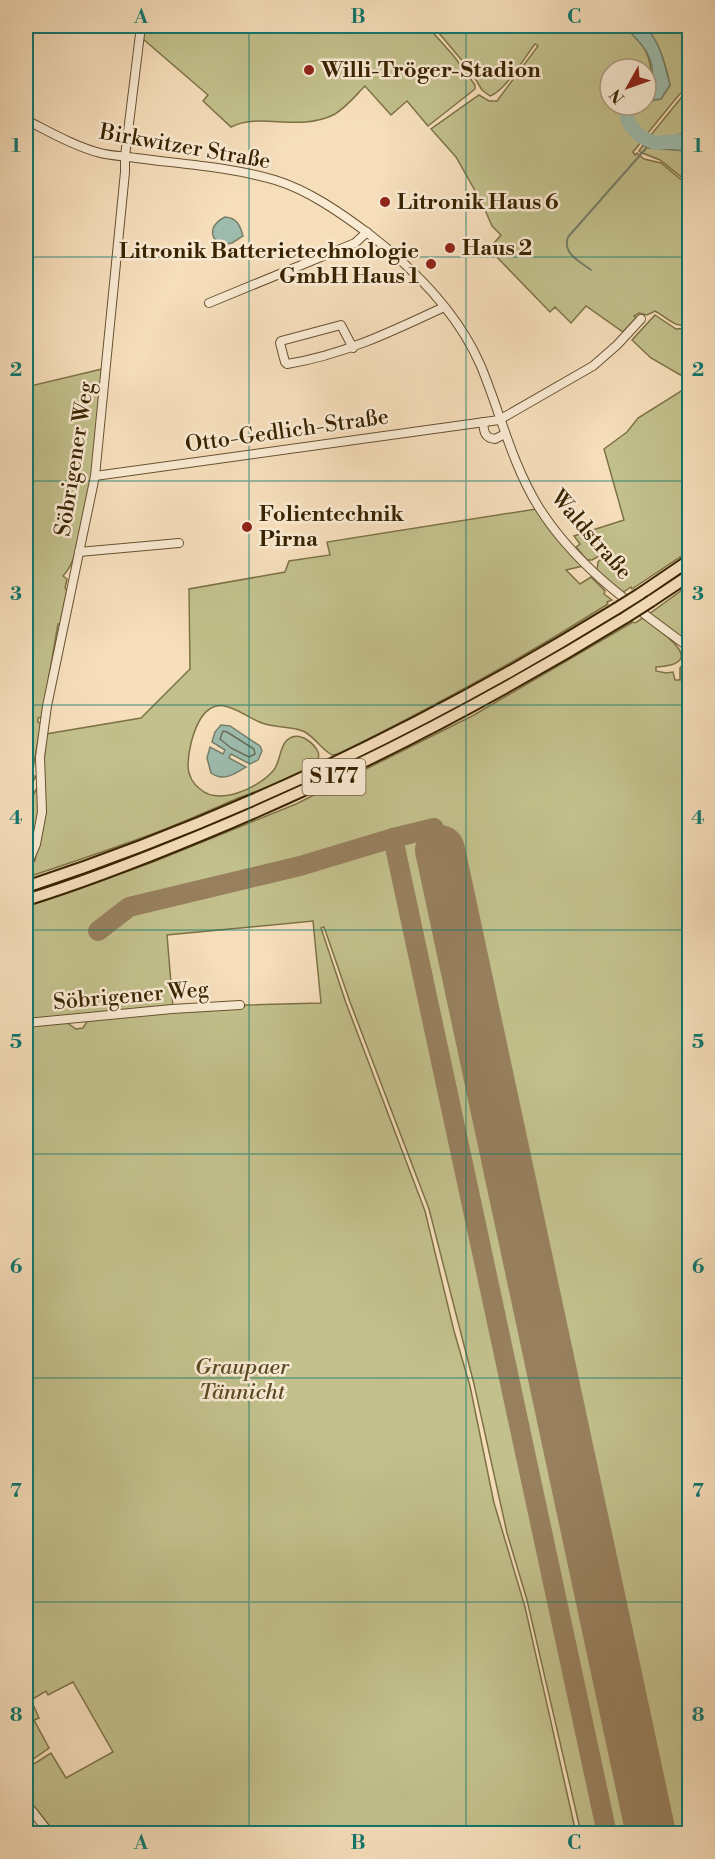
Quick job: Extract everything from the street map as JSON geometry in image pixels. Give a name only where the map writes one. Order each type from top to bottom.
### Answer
[{"type":"highway","name":"S 177","points":[[26,887],[149,844],[331,766],[466,698],[616,609],[690,560]]},
{"type":"highway","name":"S 177","points":[[26,900],[155,854],[337,776],[472,707],[565,654],[690,575]]},
{"type":"street","name":"Söbrigener Weg","points":[[26,868],[40,827],[43,797],[40,757],[42,735],[60,635],[95,476],[125,156],[141,26]]},
{"type":"street","name":"Birkwitzer Straße","points":[[26,120],[91,151],[274,180],[300,190],[321,202],[367,232],[409,268],[444,307],[459,327],[476,357],[499,420]]},
{"type":"street","points":[[208,303],[355,243],[367,232]]},
{"type":"street","points":[[353,348],[341,325],[280,343],[287,364],[333,354],[353,348],[397,330],[444,307]]},
{"type":"street","points":[[499,420],[593,366],[641,319]]},
{"type":"street","name":"Otto-Gedlich-Straße","points":[[95,476],[499,420]]},
{"type":"street","name":"Waldstraße","points":[[499,420],[531,494],[564,540],[606,585],[690,648]]},
{"type":"street","points":[[483,422],[488,438],[495,440],[505,434]]},
{"type":"street","points":[[79,552],[179,543]]},
{"type":"street","name":"Söbrigener Weg","points":[[26,1023],[240,1005]]},
{"type":"street","points":[[26,1803],[50,1833]]},
{"type":"green space","name":"Willi-Tröger-Stadion","points":[[145,26],[427,26],[453,55],[475,85],[475,89],[428,126],[407,101],[391,115],[365,86],[342,109],[320,120],[254,121],[231,127],[203,101],[208,95],[143,39]]},
{"type":"green space","points":[[433,26],[624,26],[639,41],[648,57],[598,57],[598,117],[625,117],[633,134],[641,142],[633,152],[635,155],[637,153],[644,159],[661,163],[689,186],[689,324],[676,324],[655,311],[647,315],[639,313],[634,316],[636,318],[623,332],[586,306],[571,323],[555,307],[550,312],[489,249],[501,235],[492,226],[456,157],[431,129],[479,95],[489,101],[497,101],[538,46],[535,44],[508,81],[490,96],[482,90],[470,70]]},
{"type":"green space","points":[[641,26],[689,26],[689,85],[647,134],[636,124],[633,117],[658,117],[658,99],[661,99],[670,85],[657,45]]},
{"type":"green space","points":[[689,88],[689,132],[661,139],[650,136]]},
{"type":"green space","points":[[643,145],[649,148],[689,149],[689,183],[660,160],[640,152]]},
{"type":"green space","points":[[655,315],[676,329],[689,328],[689,380],[651,358],[632,340]]},
{"type":"green space","points":[[102,369],[87,510],[73,561],[63,576],[67,579],[65,588],[67,590],[60,624],[58,624],[42,717],[38,718],[41,724],[33,769],[33,775],[36,777],[31,784],[26,810],[26,387]]},
{"type":"green space","points":[[689,386],[689,551],[632,589],[631,587],[622,593],[597,570],[598,562],[604,556],[603,554],[587,560],[576,547],[580,544],[574,536],[624,520],[604,449],[627,432],[638,418]]},
{"type":"green space","points":[[536,509],[583,566],[566,570],[580,584],[591,577],[605,591],[604,594],[612,600],[607,602],[608,604],[475,683],[338,754],[332,755],[309,734],[301,730],[265,724],[233,708],[216,706],[208,710],[198,723],[188,760],[191,779],[197,787],[208,794],[217,796],[238,793],[258,783],[276,767],[284,743],[292,737],[304,738],[314,745],[319,754],[317,763],[295,776],[167,828],[28,877],[27,873],[35,860],[38,846],[46,734],[141,718],[190,669],[189,589],[285,572],[289,561],[330,555],[327,542]]},
{"type":"green space","points":[[689,585],[689,644],[649,614]]},
{"type":"green space","name":"Graupaer Tännicht","points":[[643,618],[669,638],[681,654],[680,660],[672,665],[656,667],[656,671],[673,672],[675,680],[680,680],[680,668],[689,658],[689,1833],[581,1833],[527,1600],[507,1533],[474,1384],[429,1209],[350,1002],[324,927],[321,928],[346,1003],[425,1211],[470,1386],[494,1503],[525,1607],[576,1833],[55,1833],[26,1796],[26,1769],[51,1753],[66,1778],[113,1752],[73,1682],[48,1695],[46,1691],[31,1700],[39,1718],[34,1720],[49,1748],[26,1764],[26,1025],[66,1022],[76,1029],[83,1028],[88,1020],[173,1011],[244,1007],[245,1005],[321,1003],[313,921],[167,935],[173,1007],[26,1021],[26,907],[153,862],[296,804],[474,715]]},
{"type":"green space","points":[[37,788],[40,789],[38,817],[26,862],[29,813]]},
{"type":"water","points":[[624,26],[646,29],[656,42],[670,85],[661,99],[658,99],[658,57],[649,57]]},
{"type":"water","points":[[689,132],[687,151],[649,148],[643,145],[650,136],[661,139]]},
{"type":"water","points":[[225,217],[237,223],[243,236],[232,243],[220,245],[214,237],[213,230],[214,226]]},
{"type":"water","points":[[221,725],[230,726],[260,746],[262,751],[258,760],[250,764],[231,754],[229,758],[246,767],[224,777],[211,773],[207,758],[210,747],[223,754],[225,750],[212,742],[215,732]]},
{"type":"waterway","points":[[627,117],[630,125],[640,136],[655,143],[690,140]]},
{"type":"waterway","points":[[591,270],[569,252],[568,237],[649,145]]},
{"type":"taxiway","points":[[440,850],[434,828],[393,838],[607,1834]]},
{"type":"taxiway","points":[[98,931],[129,907],[300,866],[393,838]]},
{"type":"runway","points":[[440,850],[651,1834]]},
{"type":"place","name":"Willi-Tröger-Stadion","points":[[309,70]]},
{"type":"place","name":"Litronik Haus 6","points":[[385,202]]},
{"type":"place","name":"Haus 2","points":[[450,248]]},
{"type":"place","name":"Litronik Batterietechnologie GmbH Haus 1","points":[[431,264]]},
{"type":"place","name":"Folientechnik Pirna","points":[[247,527]]}]
